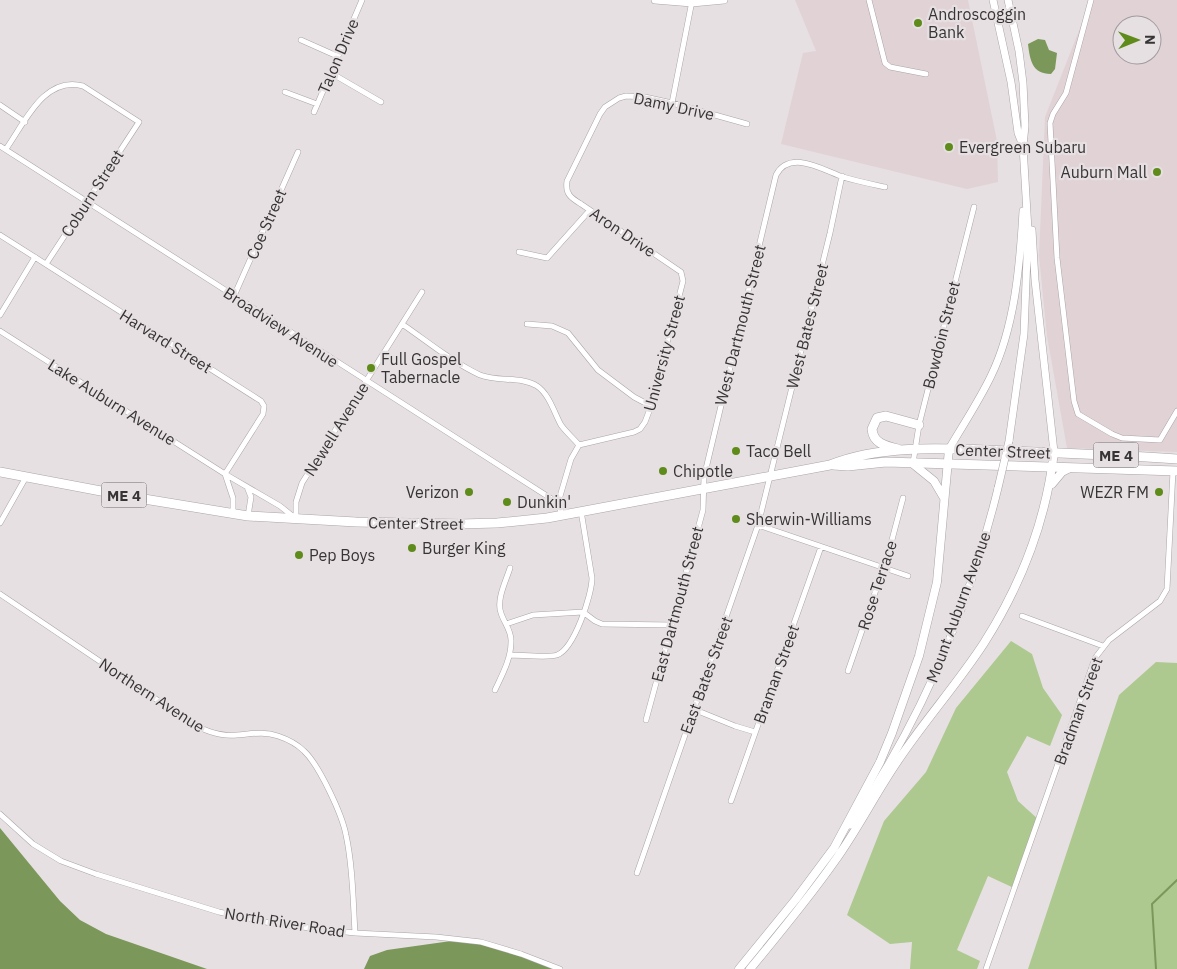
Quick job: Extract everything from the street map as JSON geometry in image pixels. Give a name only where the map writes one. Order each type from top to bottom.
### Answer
[{"type":"highway","points":[[900,450],[880,443],[875,438],[872,429],[873,423],[877,418],[886,416],[919,425]]},
{"type":"highway","name":"Center Street","points":[[0,472],[248,516],[296,520],[460,524],[547,518],[830,464],[848,457],[900,450],[948,449],[1054,452],[1177,459]]},
{"type":"highway","name":"Center Street","points":[[830,464],[848,466],[886,462],[1175,471]]},
{"type":"main road","points":[[655,0],[692,2],[724,0]]},
{"type":"main road","name":"Mount Auburn Avenue","points":[[993,0],[1011,82],[1018,133],[1023,146]]},
{"type":"main road","name":"Mount Auburn Avenue","points":[[739,969],[796,899],[834,848],[867,799],[904,736],[926,692],[950,636],[978,562],[1009,440],[1024,334],[1028,238],[1023,146],[1025,126],[1023,83],[1019,51],[1008,0]]},
{"type":"main road","points":[[834,848],[880,762],[911,681],[936,582],[948,449],[992,375],[1007,329],[1018,274],[1026,180]]},
{"type":"main road","points":[[886,781],[898,760],[980,648],[1000,617],[1036,539],[1050,488],[1054,452],[1026,180]]},
{"type":"main road","points":[[913,464],[934,481],[944,498]]},
{"type":"main road","points":[[1050,488],[1062,472],[1070,468]]},
{"type":"main road","name":"Mount Auburn Avenue","points":[[750,969],[834,862],[886,781],[904,736]]},
{"type":"street","name":"Talon Drive","points":[[314,112],[362,0]]},
{"type":"street","points":[[869,0],[885,63],[890,67],[926,74]]},
{"type":"street","points":[[1091,0],[1066,93],[1053,114],[1050,123],[1057,258],[1074,402],[1078,414],[1112,434],[1130,438],[1160,440],[1177,411]]},
{"type":"street","points":[[672,103],[692,2]]},
{"type":"street","points":[[301,40],[338,56]]},
{"type":"street","points":[[331,73],[381,102]]},
{"type":"street","name":"Coburn Street","points":[[25,122],[45,94],[63,86],[77,85],[83,86],[100,96],[139,122],[46,264]]},
{"type":"street","points":[[285,92],[317,104]]},
{"type":"street","name":"Damy Drive","points":[[566,190],[567,181],[600,114],[612,101],[626,96],[636,96],[672,103],[747,124]]},
{"type":"street","points":[[0,105],[25,122],[6,149]]},
{"type":"street","name":"Broadview Avenue","points":[[0,146],[558,503]]},
{"type":"street","name":"Coe Street","points":[[234,296],[298,152]]},
{"type":"street","name":"West Dartmouth Street","points":[[704,487],[704,477],[774,182],[779,170],[784,165],[795,162],[809,164],[842,176]]},
{"type":"street","points":[[842,176],[885,187]]},
{"type":"street","name":"West Bates Street","points":[[770,475],[830,233],[842,176]]},
{"type":"street","name":"Aron Drive","points":[[566,190],[574,200],[674,266],[682,274]]},
{"type":"street","name":"Bowdoin Street","points":[[913,464],[919,425],[974,207]]},
{"type":"street","points":[[519,252],[547,258],[590,210]]},
{"type":"street","name":"Harvard Street","points":[[0,235],[261,401],[264,406],[263,414],[225,474]]},
{"type":"street","points":[[0,316],[36,257]]},
{"type":"street","name":"University Street","points":[[579,445],[625,435],[638,430],[645,422],[651,406],[682,285],[682,274]]},
{"type":"street","name":"Newell Avenue","points":[[296,520],[296,502],[302,483],[422,292]]},
{"type":"street","points":[[402,324],[459,363],[480,374],[495,379],[528,382],[536,386],[549,400],[565,430],[579,445],[571,459],[558,503],[562,515]]},
{"type":"street","points":[[527,324],[552,326],[568,333],[598,370],[634,397],[651,406]]},
{"type":"street","name":"Lake Auburn Avenue","points":[[0,331],[225,474],[280,506],[296,520]]},
{"type":"street","name":"Bradman Street","points":[[986,969],[1095,658],[1103,646],[1160,600],[1167,589],[1175,471]]},
{"type":"street","points":[[225,474],[233,498],[233,514]]},
{"type":"street","name":"East Bates Street","points":[[637,873],[758,525],[770,475]]},
{"type":"street","points":[[0,523],[26,477]]},
{"type":"street","points":[[245,485],[251,497],[248,516]]},
{"type":"street","name":"East Dartmouth Street","points":[[646,720],[703,510],[704,487]]},
{"type":"street","name":"Rose Terrace","points":[[848,671],[883,568],[903,498]]},
{"type":"street","points":[[510,655],[556,656],[565,650],[592,589],[592,578],[581,511]]},
{"type":"street","points":[[758,525],[908,576]]},
{"type":"street","name":"Braman Street","points":[[731,801],[821,547]]},
{"type":"street","points":[[495,690],[510,655],[511,635],[500,611],[500,601],[510,568]]},
{"type":"street","name":"Northern Avenue","points":[[0,594],[206,731],[220,735],[237,736],[263,733],[289,740],[304,750],[322,779],[344,826],[348,842],[355,933]]},
{"type":"street","points":[[506,624],[533,615],[583,612],[602,624],[672,624]]},
{"type":"street","points":[[1022,616],[1103,646]]},
{"type":"street","points":[[694,709],[755,732]]},
{"type":"street","name":"North River Road","points":[[0,814],[29,841],[69,865],[236,917],[355,933],[436,937],[480,942],[521,954],[560,969]]},
{"type":"shaded area","points":[[795,0],[968,0],[997,141],[998,182],[967,189],[781,144],[803,53],[816,51]]},
{"type":"shaded area","points":[[1091,0],[1177,0],[1177,452],[1067,448],[1047,336],[1039,256],[1045,117]]},
{"type":"shaded area","points":[[1038,39],[1045,40],[1049,50],[1057,53],[1055,69],[1051,74],[1040,72],[1031,61],[1028,44]]},
{"type":"shaded area","points":[[1011,641],[1032,654],[1043,688],[1062,715],[1050,746],[1027,736],[1007,772],[1018,801],[1039,820],[1014,888],[988,876],[957,950],[980,961],[977,969],[910,969],[912,942],[890,944],[847,915],[884,821],[926,772],[956,708]]},
{"type":"shaded area","points":[[1156,662],[1177,663],[1177,969],[1028,969],[1119,695]]},
{"type":"shaded area","points":[[0,828],[60,901],[80,920],[106,934],[207,969],[0,969]]},
{"type":"shaded area","points":[[451,941],[482,942],[555,969],[364,969],[370,956],[387,950]]},
{"type":"waterway","points":[[1156,969],[1152,904],[1177,880]]},
{"type":"place","name":"Androscoggin Bank","points":[[918,23]]},
{"type":"place","name":"Evergreen Subaru","points":[[949,147]]},
{"type":"place","name":"Auburn Mall","points":[[1157,172]]},
{"type":"place","name":"Full Gospel Tabernacle","points":[[371,368]]},
{"type":"place","name":"Taco Bell","points":[[736,451]]},
{"type":"place","name":"Chipotle","points":[[663,471]]},
{"type":"place","name":"Verizon","points":[[469,492]]},
{"type":"place","name":"WEZR FM","points":[[1159,492]]},
{"type":"place","name":"Dunkin'","points":[[507,502]]},
{"type":"place","name":"Sherwin-Williams","points":[[736,519]]},
{"type":"place","name":"Burger King","points":[[412,548]]},
{"type":"place","name":"Pep Boys","points":[[299,555]]}]
